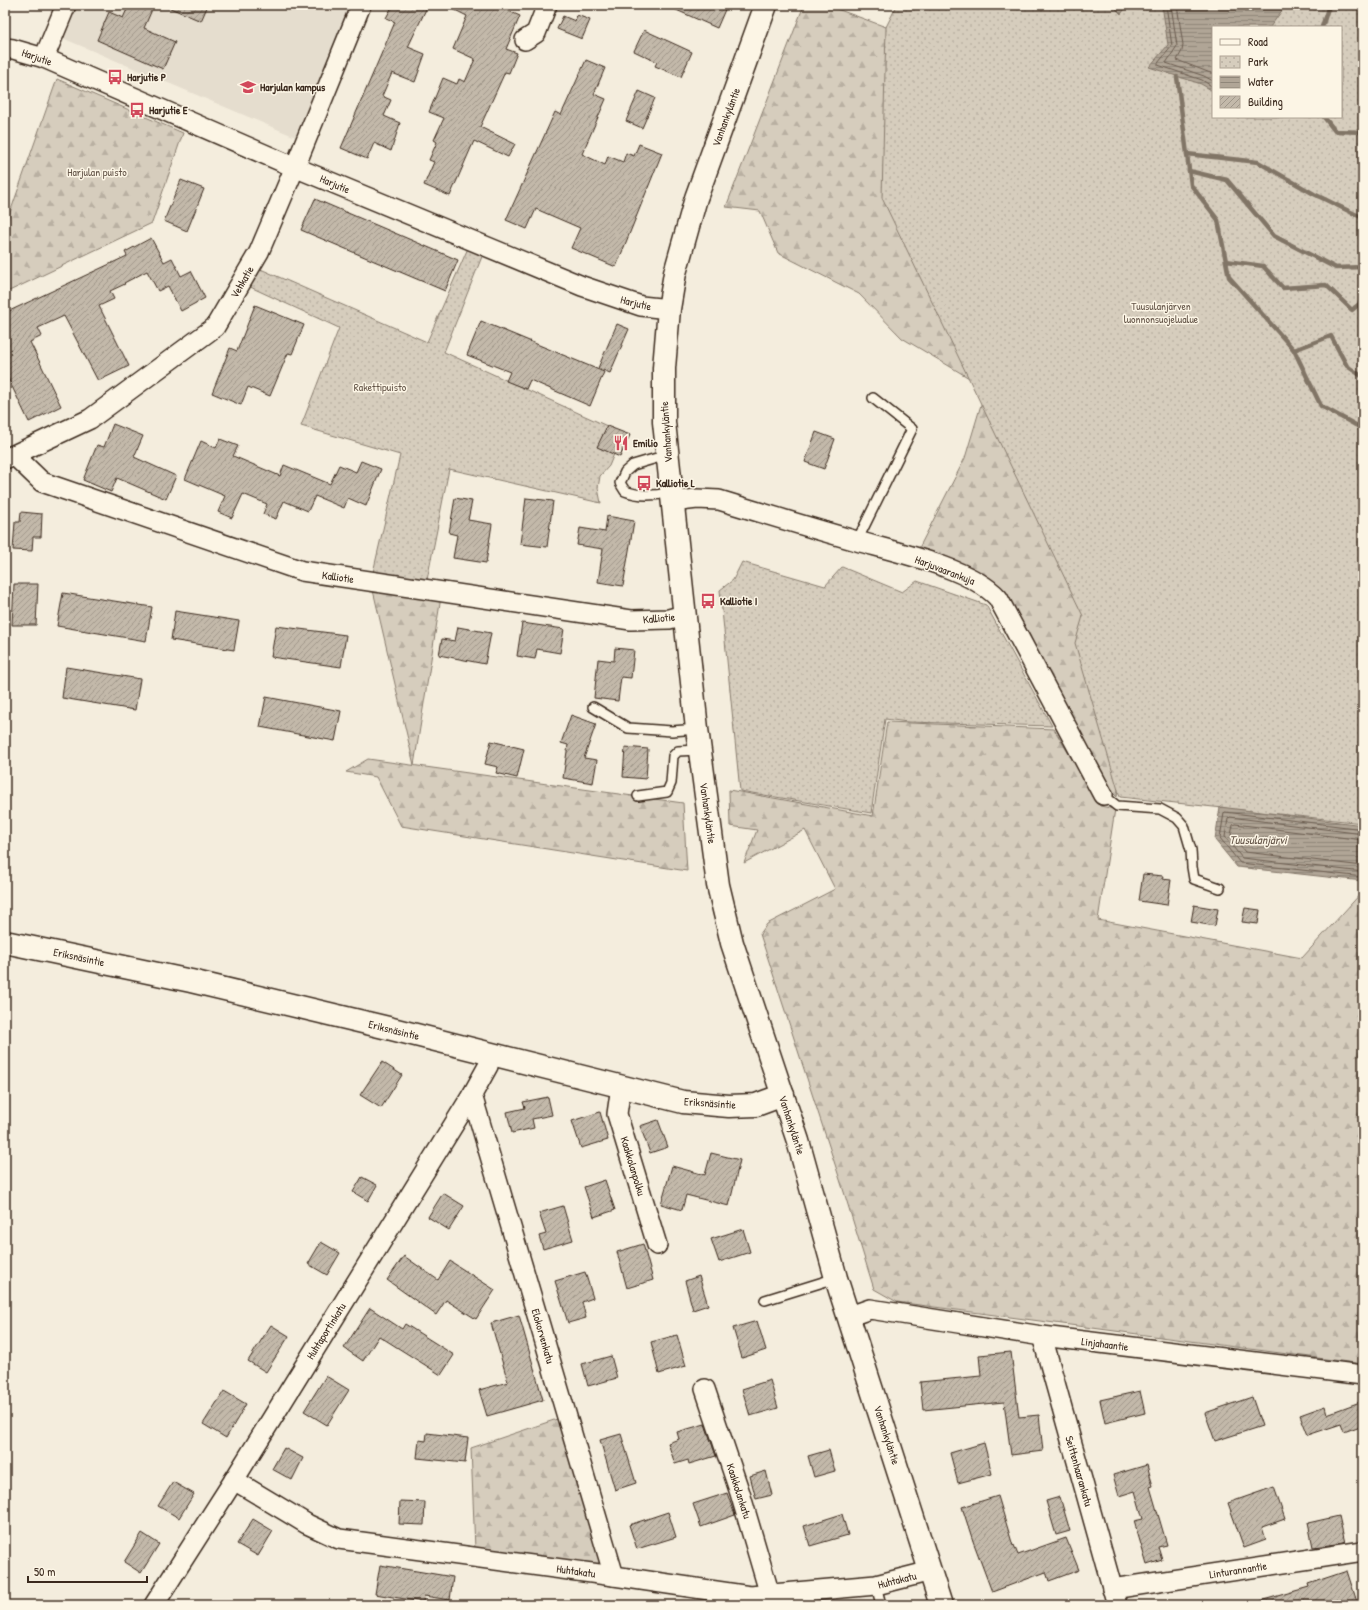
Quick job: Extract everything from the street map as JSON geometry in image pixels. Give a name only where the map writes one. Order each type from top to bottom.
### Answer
[{"type":"street","points":[[44,58],[66,5]]},
{"type":"street","name":"Vehkatie","points":[[9,457],[90,419],[215,327],[259,252],[361,5]]},
{"type":"street","points":[[525,40],[536,33],[546,5]]},
{"type":"street","name":"Vanhankyläntie","points":[[766,5],[696,198],[675,273],[669,310],[664,368],[664,422],[671,498],[698,739],[718,886],[732,943],[798,1141],[836,1278],[850,1316],[942,1605]]},
{"type":"street","name":"Harjutie","points":[[5,48],[13,48],[44,58],[295,167],[582,286],[641,306],[669,310]]},
{"type":"street","name":"Kalliotie","points":[[9,457],[42,482],[302,571],[632,620],[669,618],[684,615]]},
{"type":"street","name":"Harjuvaarankuja","points":[[671,498],[719,500],[950,570],[968,576],[991,590],[998,598],[1103,795]]},
{"type":"street","name":"Eriksnäsintie","points":[[5,942],[191,981],[683,1102],[729,1106],[756,1105],[783,1095]]},
{"type":"street","name":"Huhtaportinkatu","points":[[154,1605],[234,1480],[472,1095],[488,1066],[491,1054]]},
{"type":"street","name":"Kaakkolanpolku","points":[[621,1086],[617,1114],[657,1244]]},
{"type":"street","name":"Elokorvenkatu","points":[[472,1095],[614,1576]]},
{"type":"street","name":"Linjahaantie","points":[[850,1316],[870,1309],[1042,1336],[1363,1375]]},
{"type":"street","name":"Seittenhaarankatu","points":[[1042,1336],[1115,1597]]},
{"type":"street","name":"Kaakkolankatu","points":[[704,1389],[740,1493],[770,1595]]},
{"type":"street","name":"Huhtakatu","points":[[234,1480],[307,1524],[339,1539],[614,1576],[751,1601],[770,1595],[876,1585],[931,1571]]},
{"type":"street","name":"Linturannantie","points":[[1115,1597],[1363,1551]]},
{"type":"lane","points":[[857,541],[912,429],[873,398]]},
{"type":"lane","points":[[667,455],[633,465],[625,472],[620,483],[624,491],[632,494],[671,498]]},
{"type":"lane","points":[[593,707],[628,728],[672,731],[698,739]]},
{"type":"lane","points":[[638,796],[667,792],[671,782],[673,756],[678,751],[698,739]]},
{"type":"lane","points":[[1103,795],[1117,806],[1160,809],[1177,818],[1184,826],[1191,850],[1194,879],[1220,888]]},
{"type":"lane","points":[[765,1300],[836,1278]]},
{"type":"lane","points":[[876,1585],[881,1605]]},
{"type":"shaded area","name":"Harjulan kampus","points":[[73,5],[350,5],[298,138],[60,37]]},
{"type":"green space","points":[[804,5],[826,5],[886,27],[910,5],[1081,5],[1119,781],[1117,797],[1108,788],[1005,591],[966,566],[917,552],[965,458],[986,388],[902,338],[859,294],[778,253],[760,211],[726,207]]},
{"type":"green space","name":"Tuusulanjärven luonnonsuojelualue","points":[[897,5],[1363,5],[1363,823],[1120,797],[1075,643],[1083,616],[882,198],[886,27]]},
{"type":"green space","name":"Harjulan puisto","points":[[57,79],[183,133],[152,223],[5,293],[5,227]]},
{"type":"green space","name":"Rakettipuisto","points":[[468,248],[483,254],[444,352],[607,426],[598,447],[614,454],[609,466],[600,476],[598,488],[601,503],[449,469],[426,585],[372,577],[400,455],[301,426],[339,328],[246,285],[256,267],[427,342]]},
{"type":"green space","points":[[742,562],[825,586],[842,567],[902,592],[917,581],[986,605],[1052,726],[908,722],[885,719],[871,813],[740,791],[720,590],[733,580]]},
{"type":"green space","points":[[372,586],[441,597],[414,765]]},
{"type":"green space","points":[[887,722],[1054,729],[1100,806],[1115,809],[1098,920],[1302,958],[1363,891],[1363,1364],[897,1302],[874,1289],[760,934],[767,924],[835,889],[805,830],[744,863],[757,830],[730,826],[729,790],[873,816]]},
{"type":"green space","points":[[368,759],[683,803],[687,871],[401,826],[376,777],[346,772]]},
{"type":"green space","points":[[560,1418],[601,1565],[475,1550],[471,1448]]},
{"type":"water","points":[[1112,5],[1128,5],[1121,14]]},
{"type":"water","points":[[1162,5],[1286,5],[1271,26],[1212,26],[1212,90],[1201,84],[1149,67],[1168,45]]},
{"type":"water","name":"Tuusulanjärvi","points":[[1220,807],[1363,825],[1363,881],[1237,867],[1215,840]]},
{"type":"building","points":[[129,5],[154,5],[144,28],[175,42],[163,69],[97,40],[109,12],[123,18]]},
{"type":"building","points":[[163,5],[208,5],[201,21]]},
{"type":"building","points":[[393,5],[428,5],[408,47],[425,54],[415,82],[392,73],[382,96],[391,100],[384,116],[400,123],[391,151],[374,143],[367,159],[341,148],[395,22],[386,18]]},
{"type":"building","points":[[445,5],[495,5],[520,16],[506,49],[517,53],[509,73],[505,72],[480,127],[515,144],[508,157],[474,141],[450,196],[424,185],[434,162],[429,160],[437,142],[434,140],[444,118],[429,112],[443,78],[457,84],[459,79],[465,82],[475,59],[453,49],[467,16]]},
{"type":"building","points":[[665,5],[727,5],[717,28]]},
{"type":"building","points":[[577,15],[590,20],[582,39],[557,29],[563,16],[575,21]]},
{"type":"building","points":[[644,30],[692,52],[681,77],[655,66],[657,62],[634,51]]},
{"type":"building","points":[[586,60],[605,68],[594,94],[606,99],[582,154],[605,165],[608,156],[623,162],[626,153],[634,156],[639,144],[662,153],[616,267],[571,248],[580,228],[536,209],[527,229],[506,220],[555,112],[561,115]]},
{"type":"building","points":[[639,91],[655,98],[642,128],[626,121]]},
{"type":"building","points":[[181,180],[204,189],[187,231],[164,221]]},
{"type":"building","points":[[315,199],[458,260],[445,291],[301,230]]},
{"type":"building","points":[[151,238],[164,262],[172,258],[181,276],[191,271],[205,298],[181,311],[168,286],[158,291],[147,271],[110,291],[114,299],[99,306],[129,366],[98,381],[64,316],[38,328],[42,336],[30,342],[61,406],[29,422],[5,372],[5,313],[127,256],[125,252]]},
{"type":"building","points":[[255,305],[304,325],[292,354],[288,353],[270,396],[248,387],[241,405],[212,393],[230,348],[237,351]]},
{"type":"building","points":[[481,321],[604,372],[590,406],[530,380],[526,389],[506,381],[510,372],[467,355]]},
{"type":"building","points":[[617,324],[629,329],[610,373],[598,368]]},
{"type":"building","points":[[113,424],[143,436],[134,457],[176,476],[166,499],[117,478],[111,492],[83,480],[97,445],[104,447]]},
{"type":"building","points":[[607,426],[630,435],[620,457],[597,447]]},
{"type":"building","points":[[816,432],[835,439],[824,469],[805,462]]},
{"type":"building","points":[[220,439],[238,446],[233,456],[280,476],[284,465],[330,484],[339,465],[356,472],[361,461],[381,469],[366,506],[348,498],[344,508],[315,496],[308,511],[284,501],[276,519],[263,514],[267,504],[243,494],[232,518],[218,512],[225,496],[185,479],[201,441],[216,448]]},
{"type":"building","points":[[455,498],[472,501],[468,520],[492,524],[486,563],[453,558],[457,535],[449,533]]},
{"type":"building","points":[[526,498],[553,501],[547,547],[520,544]]},
{"type":"building","points":[[21,512],[42,514],[41,537],[33,537],[32,551],[13,550],[15,522],[20,522]]},
{"type":"building","points":[[607,516],[634,521],[623,586],[598,582],[603,549],[577,545],[580,528],[605,532]]},
{"type":"building","points":[[14,584],[38,584],[36,625],[12,625]]},
{"type":"building","points":[[63,593],[152,607],[146,641],[57,626]]},
{"type":"building","points":[[175,611],[239,621],[234,650],[171,640]]},
{"type":"building","points":[[522,623],[564,629],[560,653],[537,649],[535,659],[517,656]]},
{"type":"building","points":[[276,626],[346,635],[341,667],[271,657]]},
{"type":"building","points":[[458,627],[491,633],[485,664],[439,655],[442,639],[455,641]]},
{"type":"building","points":[[615,648],[634,650],[631,678],[621,677],[618,701],[594,698],[598,659],[614,661]]},
{"type":"building","points":[[66,667],[140,679],[135,710],[62,698]]},
{"type":"building","points":[[266,697],[341,711],[335,741],[260,727]]},
{"type":"building","points":[[571,715],[596,724],[584,758],[597,760],[593,783],[563,778],[568,745],[561,743]]},
{"type":"building","points":[[491,741],[524,749],[517,778],[496,773],[498,767],[485,764]]},
{"type":"building","points":[[625,747],[648,749],[646,779],[623,777]]},
{"type":"building","points":[[1143,874],[1163,876],[1162,879],[1171,880],[1167,905],[1139,901]]},
{"type":"building","points":[[1194,905],[1218,909],[1215,926],[1191,922]]},
{"type":"building","points":[[1245,908],[1260,910],[1258,924],[1242,922]]},
{"type":"building","points":[[382,1062],[402,1075],[381,1108],[360,1095]]},
{"type":"building","points":[[548,1097],[552,1115],[532,1119],[534,1128],[512,1133],[507,1112],[525,1108],[523,1102]]},
{"type":"building","points":[[600,1112],[608,1140],[581,1148],[572,1121]]},
{"type":"building","points":[[658,1120],[668,1147],[650,1153],[640,1126]]},
{"type":"building","points":[[711,1153],[740,1160],[729,1206],[686,1195],[682,1210],[661,1204],[672,1166],[705,1175]]},
{"type":"building","points":[[362,1177],[377,1185],[368,1201],[353,1192]]},
{"type":"building","points":[[605,1180],[615,1210],[594,1217],[584,1187]]},
{"type":"building","points":[[443,1193],[464,1206],[449,1230],[428,1217]]},
{"type":"building","points":[[563,1206],[573,1240],[543,1249],[539,1236],[546,1234],[539,1213]]},
{"type":"building","points":[[743,1229],[750,1252],[719,1262],[711,1239]]},
{"type":"building","points":[[321,1242],[340,1253],[327,1275],[308,1264]]},
{"type":"building","points":[[643,1244],[653,1280],[627,1288],[617,1252]]},
{"type":"building","points":[[404,1256],[438,1280],[450,1261],[495,1290],[476,1319],[446,1300],[436,1315],[387,1280]]},
{"type":"building","points":[[585,1272],[593,1298],[582,1302],[586,1318],[568,1323],[555,1281]]},
{"type":"building","points":[[699,1276],[708,1305],[693,1310],[685,1281]]},
{"type":"building","points":[[370,1308],[402,1329],[405,1324],[454,1355],[441,1375],[379,1336],[363,1361],[344,1348]]},
{"type":"building","points":[[519,1315],[543,1400],[487,1416],[479,1390],[508,1382],[491,1323]]},
{"type":"building","points":[[757,1321],[766,1350],[742,1358],[733,1328]]},
{"type":"building","points":[[271,1325],[289,1336],[266,1372],[248,1361]]},
{"type":"building","points":[[677,1335],[686,1366],[659,1374],[651,1342]]},
{"type":"building","points":[[1011,1352],[1019,1417],[1039,1415],[1043,1451],[1011,1455],[1004,1402],[923,1410],[920,1382],[981,1376],[979,1355]]},
{"type":"building","points":[[611,1356],[617,1378],[588,1386],[582,1364]]},
{"type":"building","points":[[326,1376],[349,1390],[327,1425],[304,1411]]},
{"type":"building","points":[[770,1380],[778,1408],[750,1416],[742,1389]]},
{"type":"building","points":[[224,1391],[246,1404],[226,1438],[203,1424]]},
{"type":"building","points":[[1140,1391],[1145,1413],[1105,1423],[1100,1400]]},
{"type":"building","points":[[1252,1397],[1262,1426],[1215,1441],[1205,1413]]},
{"type":"building","points":[[1360,1402],[1363,1409],[1363,1425],[1344,1432],[1341,1424],[1308,1435],[1300,1415],[1325,1406],[1327,1414]]},
{"type":"building","points":[[705,1424],[716,1456],[689,1464],[688,1460],[675,1464],[668,1443],[679,1439],[677,1432]]},
{"type":"building","points":[[427,1433],[468,1438],[465,1463],[417,1458],[419,1440],[426,1441]]},
{"type":"building","points":[[621,1434],[636,1483],[615,1490],[600,1440]]},
{"type":"building","points":[[984,1443],[992,1474],[958,1483],[950,1453]]},
{"type":"building","points":[[284,1448],[303,1458],[292,1480],[272,1469]]},
{"type":"building","points":[[829,1450],[835,1471],[814,1477],[808,1456]]},
{"type":"building","points":[[1147,1465],[1153,1486],[1150,1487],[1167,1545],[1158,1547],[1162,1560],[1147,1565],[1134,1521],[1143,1519],[1135,1491],[1119,1496],[1113,1475]]},
{"type":"building","points":[[766,1471],[772,1495],[756,1499],[750,1476]]},
{"type":"building","points":[[173,1482],[194,1494],[179,1518],[158,1506]]},
{"type":"building","points":[[1274,1487],[1285,1519],[1262,1527],[1266,1540],[1244,1548],[1228,1503]]},
{"type":"building","points":[[727,1493],[735,1515],[701,1527],[693,1504]]},
{"type":"building","points":[[998,1496],[1013,1546],[1014,1545],[1018,1555],[1066,1538],[1079,1570],[1049,1581],[1046,1572],[992,1592],[962,1507]]},
{"type":"building","points":[[1060,1497],[1070,1531],[1056,1535],[1046,1501]]},
{"type":"building","points":[[400,1501],[425,1502],[424,1525],[399,1524]]},
{"type":"building","points":[[668,1512],[676,1537],[637,1549],[629,1525]]},
{"type":"building","points":[[842,1514],[848,1535],[810,1546],[804,1526]]},
{"type":"building","points":[[1339,1516],[1345,1543],[1313,1547],[1308,1523]]},
{"type":"building","points":[[253,1519],[273,1531],[258,1556],[237,1544]]},
{"type":"building","points":[[142,1533],[159,1544],[141,1573],[124,1562]]},
{"type":"building","points":[[380,1565],[453,1577],[450,1600],[424,1596],[423,1602],[375,1594]]},
{"type":"building","points":[[1347,1571],[1358,1605],[1261,1605],[1260,1601],[1309,1587],[1308,1584]]},
{"type":"waterway","points":[[1322,26],[1329,5]]},
{"type":"waterway","points":[[1177,77],[1191,185],[1218,220],[1229,277],[1294,350],[1321,406],[1363,429]]},
{"type":"waterway","points":[[1325,118],[1335,131],[1363,132]]},
{"type":"waterway","points":[[1187,154],[1258,162],[1314,194],[1363,218]]},
{"type":"waterway","points":[[1189,171],[1227,180],[1274,236],[1336,268],[1363,267]]},
{"type":"waterway","points":[[1226,261],[1263,266],[1283,288],[1326,285],[1352,310],[1363,301]]},
{"type":"waterway","points":[[1294,350],[1331,336],[1347,366],[1363,377]]},
{"type":"place","name":"Harjutie P","points":[[115,77]]},
{"type":"place","name":"Harjulan kampus","points":[[248,87]]},
{"type":"place","name":"Harjutie E","points":[[137,110]]},
{"type":"place","name":"Emilio","points":[[621,443]]},
{"type":"place","name":"Kalliotie L","points":[[644,483]]},
{"type":"place","name":"Kalliotie I","points":[[708,601]]}]
